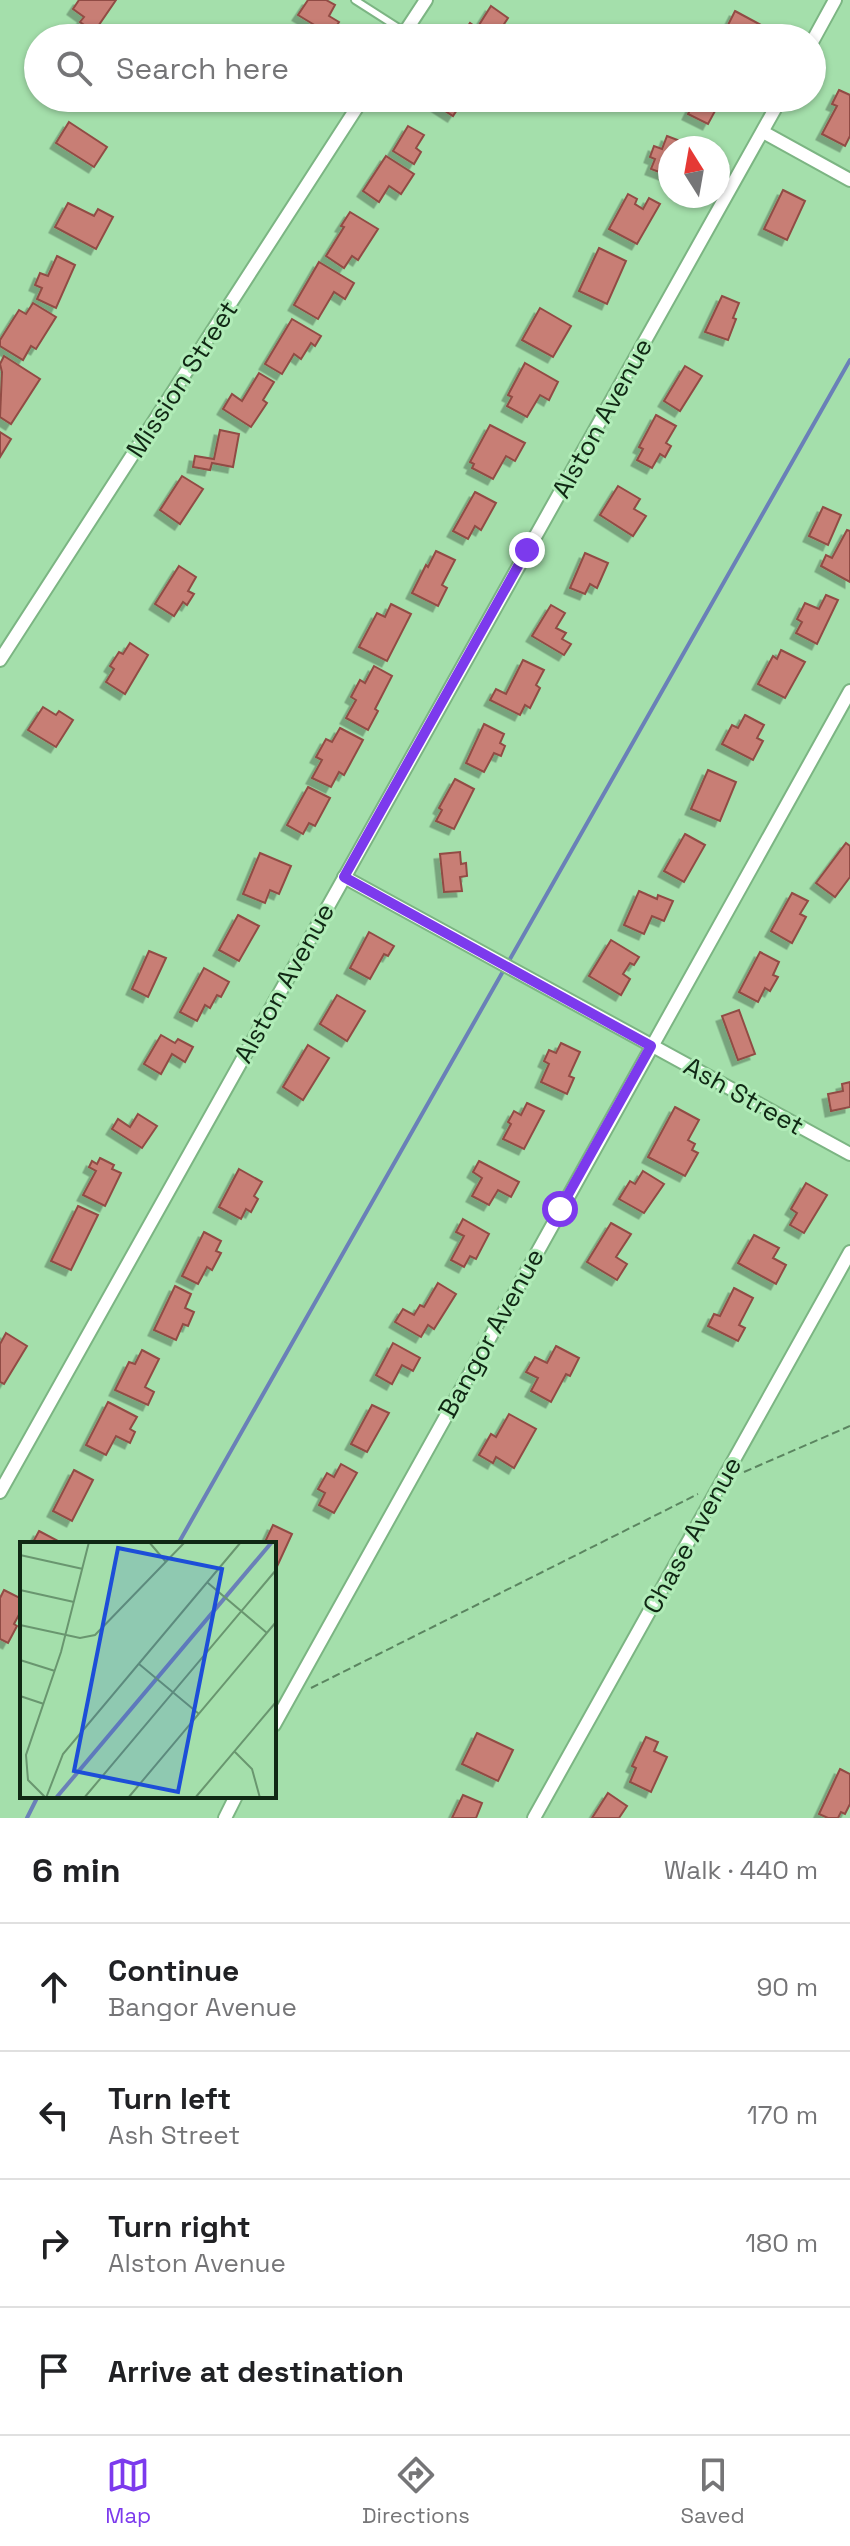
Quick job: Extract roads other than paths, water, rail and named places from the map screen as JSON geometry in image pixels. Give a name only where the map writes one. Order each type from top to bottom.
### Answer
[{"type":"street","points":[[410,24],[426,0]]},
{"type":"street","points":[[822,24],[835,0]]},
{"type":"street","name":"Mission Street","points":[[0,660],[354,112]]},
{"type":"street","name":"Alston Avenue","points":[[0,1492],[774,112]]},
{"type":"street","points":[[763,132],[850,180]]},
{"type":"street","name":"Bangor Avenue","points":[[276,1721],[850,691]]},
{"type":"street","name":"Ash Street","points":[[344,877],[850,1154]]},
{"type":"street","name":"Chase Avenue","points":[[534,1818],[850,1252]]},
{"type":"street","points":[[225,1818],[235,1798]]},
{"type":"lane","points":[[355,0],[388,24]]},
{"type":"waterway","points":[[179,1542],[850,360]]},
{"type":"waterway","points":[[27,1818],[37,1798]]}]
